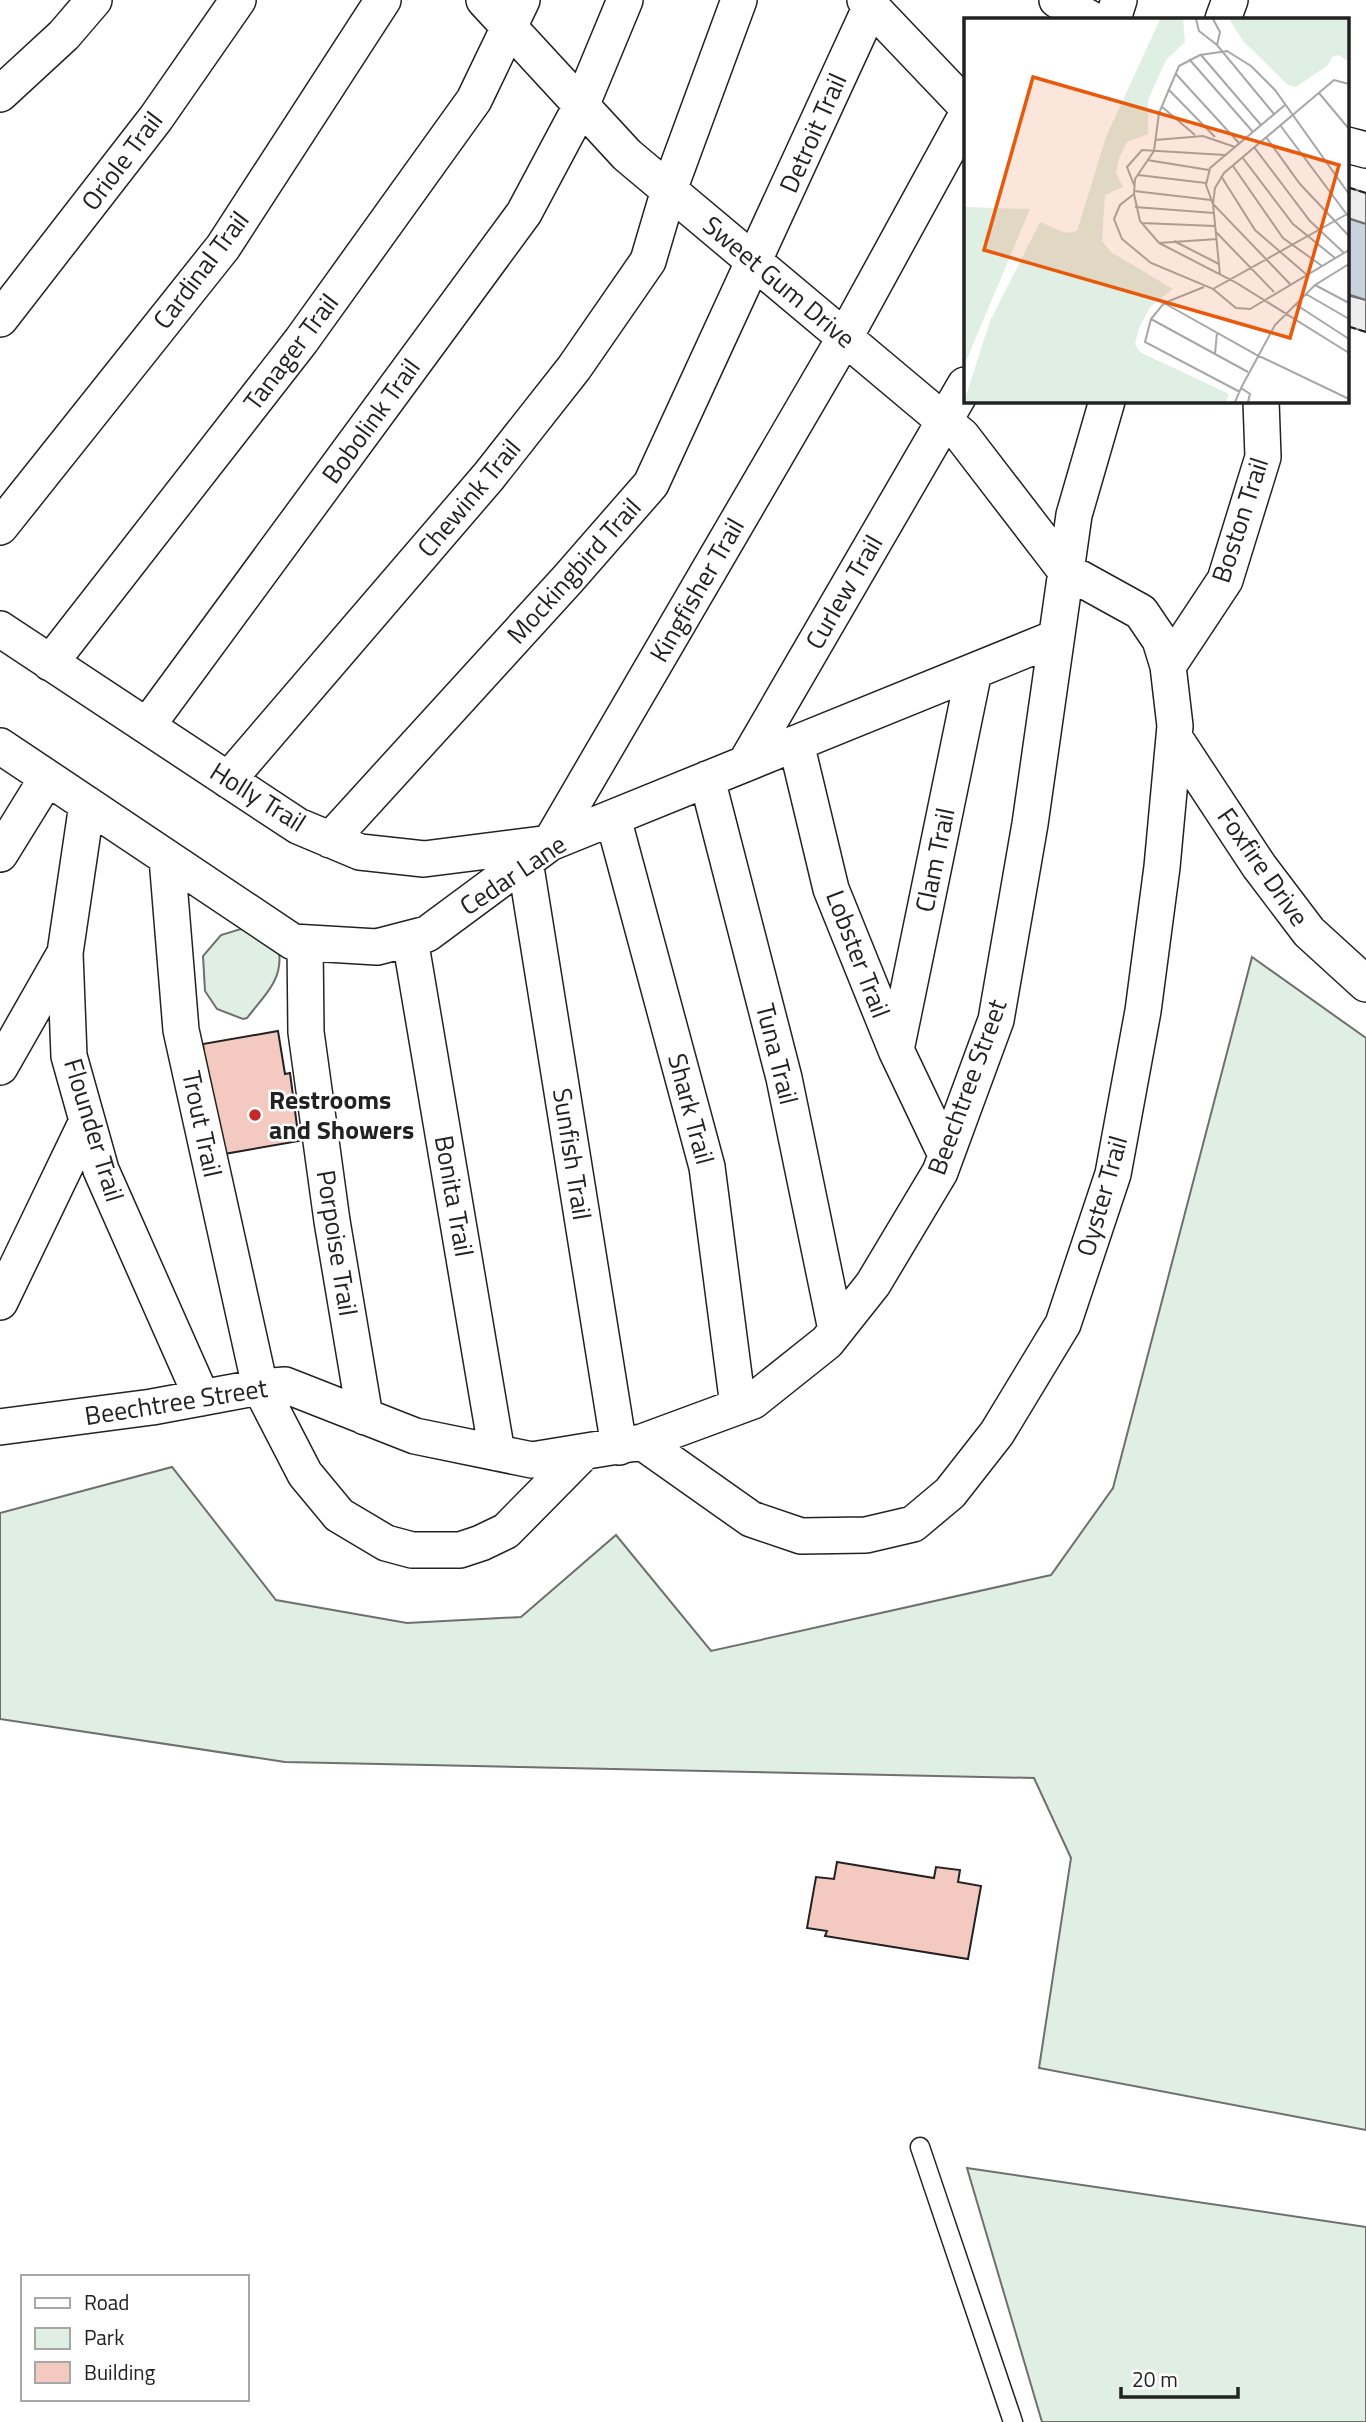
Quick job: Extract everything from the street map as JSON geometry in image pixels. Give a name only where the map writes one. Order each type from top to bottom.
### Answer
[{"type":"street","points":[[0,94],[64,34],[94,0]]},
{"type":"street","name":"Oriole Trail","points":[[0,319],[156,118],[238,0]]},
{"type":"street","name":"Cardinal Trail","points":[[0,527],[223,247],[383,0]]},
{"type":"street","name":"Sweet Gum Drive","points":[[484,0],[516,14],[581,106],[627,155],[962,436],[1065,569]]},
{"type":"street","name":"Bobolink Trail","points":[[147,726],[524,213],[581,106],[625,0]]},
{"type":"street","name":"Chewink Trail","points":[[228,780],[489,476],[574,368],[648,261],[669,190],[739,0]]},
{"type":"street","points":[[1057,0],[1089,18]]},
{"type":"street","points":[[1113,18],[1119,0]]},
{"type":"street","points":[[1223,18],[1230,0]]},
{"type":"street","points":[[868,3],[964,104]]},
{"type":"street","name":"Detroit Trail","points":[[755,261],[868,3]]},
{"type":"street","name":"Tanager Trail","points":[[50,663],[301,341],[474,100],[516,14]]},
{"type":"street","name":"Kingfisher Trail","points":[[537,852],[845,337],[964,120]]},
{"type":"street","points":[[1348,145],[1366,150]]},
{"type":"street","name":"Mockingbird Trail","points":[[330,839],[559,589],[651,484],[755,261]]},
{"type":"street","name":"Curlew Trail","points":[[745,764],[964,387]]},
{"type":"street","name":"Beechtree Street","points":[[0,1427],[152,1408],[260,1387],[285,1385],[415,1436],[532,1460],[631,1444],[753,1401],[827,1342],[873,1284],[940,1172],[996,1020],[1030,824],[1074,515],[1107,402]]},
{"type":"street","name":"Boston Trail","points":[[1168,666],[1225,580],[1263,457],[1261,402]]},
{"type":"street","name":"Oyster Trail","points":[[631,1444],[751,1519],[801,1536],[866,1535],[912,1524],[950,1493],[997,1433],[1063,1324],[1113,1174],[1143,1011],[1175,726],[1168,666],[1160,640],[1141,612],[1065,569]]},
{"type":"street","name":"Holly Trail","points":[[0,629],[298,826],[360,852],[424,859],[537,852]]},
{"type":"street","name":"Cedar Lane","points":[[0,746],[293,943],[377,947],[427,934],[537,852],[706,779],[1055,638]]},
{"type":"street","name":"Clam Trail","points":[[896,1050],[974,671]]},
{"type":"street","name":"Foxfire Drive","points":[[1174,737],[1259,866],[1309,932],[1366,984]]},
{"type":"street","name":"Lobster Trail","points":[[796,743],[831,889],[896,1050],[946,1155]]},
{"type":"street","points":[[0,854],[47,778]]},
{"type":"street","name":"Tuna Trail","points":[[706,779],[784,1078],[836,1330]]},
{"type":"street","name":"Flounder Trail","points":[[87,804],[65,953],[69,1056],[101,1170],[202,1398]]},
{"type":"street","name":"Shark Trail","points":[[613,818],[707,1167],[738,1406]]},
{"type":"street","name":"Sunfish Trail","points":[[537,852],[631,1444]]},
{"type":"street","name":"Trout Trail","points":[[167,858],[181,1030],[260,1387]]},
{"type":"street","name":"Bonita Trail","points":[[410,939],[498,1453]]},
{"type":"street","name":"Porpoise Trail","points":[[305,943],[306,1032],[332,1221],[365,1417]]},
{"type":"street","points":[[0,1067],[65,953]]},
{"type":"street","points":[[0,1302],[86,1121]]},
{"type":"street","points":[[260,1387],[305,1474],[339,1515],[386,1543],[412,1550],[460,1550],[506,1531],[583,1453]]},
{"type":"lane","points":[[920,2147],[1013,2422]]},
{"type":"green space","points":[[244,928],[279,953],[279,963],[278,972],[270,988],[247,1018],[243,1019],[217,1009],[205,991],[203,956],[221,935]]},
{"type":"green space","points":[[1252,957],[1366,1038],[1366,2130],[1039,2068],[1071,1858],[1034,1778],[285,1762],[0,1719],[0,1513],[172,1467],[276,1600],[407,1623],[521,1617],[616,1535],[711,1651],[1051,1575],[1113,1488]]},
{"type":"green space","points":[[967,2168],[1366,2227],[1366,2422],[1042,2422]]},
{"type":"shaded area","points":[[1348,187],[1366,193],[1366,224],[1348,218]]},
{"type":"shaded area","points":[[1348,218],[1366,224],[1366,300],[1348,294]]},
{"type":"shaded area","points":[[1348,295],[1366,300],[1366,332],[1348,326]]},
{"type":"building","name":"Restrooms and Showers","points":[[278,1031],[285,1074],[290,1073],[299,1141],[224,1154],[208,1088],[203,1044]]},
{"type":"building","points":[[837,1862],[934,1878],[936,1867],[960,1870],[958,1882],[981,1886],[968,1959],[825,1936],[827,1931],[807,1928],[816,1877],[834,1879]]},
{"type":"fence","points":[[1348,187],[1366,193]]},
{"type":"fence","points":[[1348,326],[1366,332]]},
{"type":"place","name":"Restrooms and Showers","points":[[255,1115]]}]
